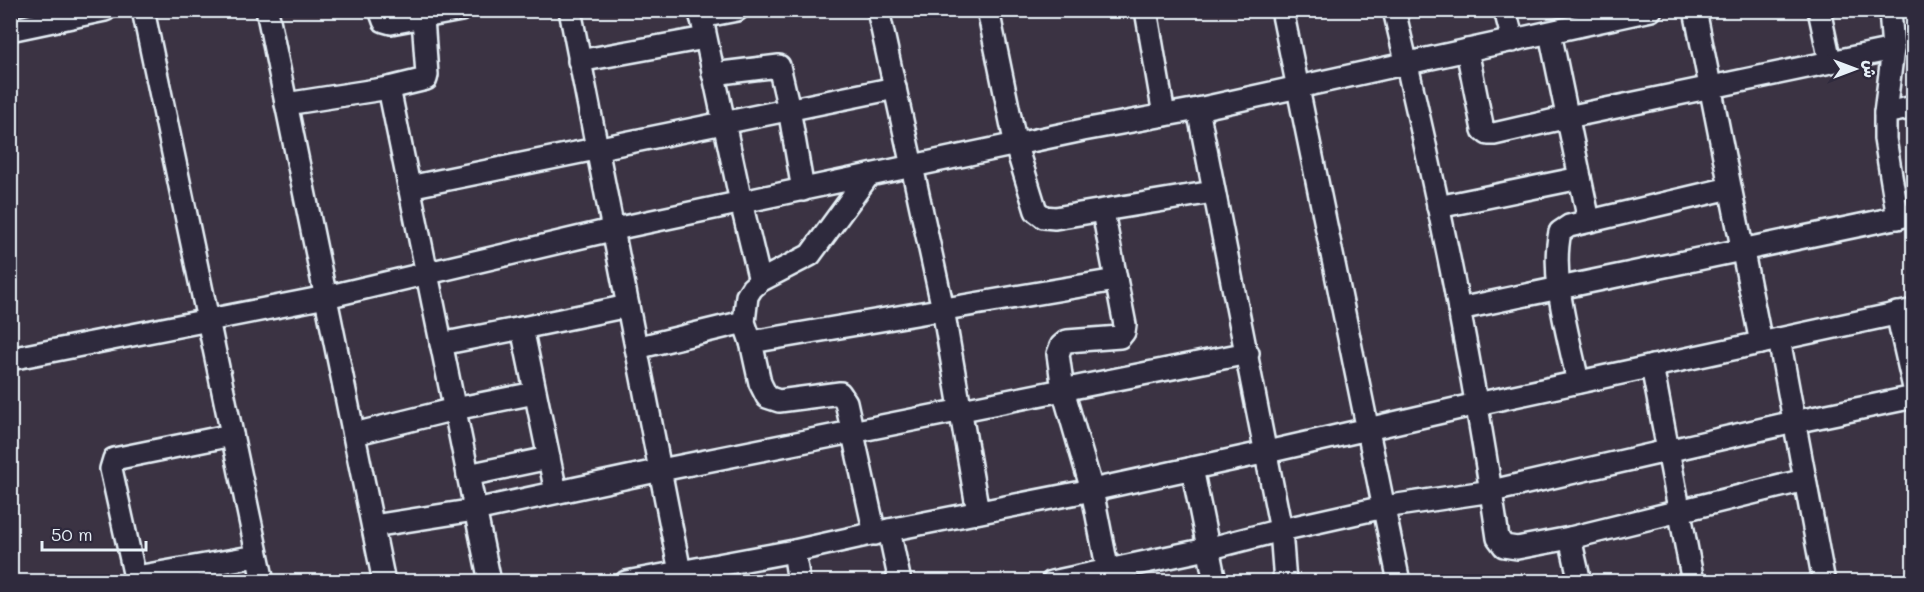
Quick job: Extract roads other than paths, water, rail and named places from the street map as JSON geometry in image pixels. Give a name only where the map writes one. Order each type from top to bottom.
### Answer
[{"type":"street","points":[[10,30],[105,10]]},
{"type":"street","points":[[143,10],[262,582]]},
{"type":"street","points":[[267,10],[384,582]]},
{"type":"street","points":[[380,10],[384,21],[391,23],[461,10]]},
{"type":"street","points":[[570,10],[682,576]]},
{"type":"street","points":[[737,10],[700,14],[760,281]]},
{"type":"street","points":[[878,10],[944,309],[978,512]]},
{"type":"street","points":[[988,10],[1016,146],[1036,211],[1044,217],[1054,218],[1103,212],[1213,192]]},
{"type":"street","points":[[1146,10],[1164,115]]},
{"type":"street","points":[[1282,10],[1399,582]]},
{"type":"street","points":[[1394,10],[1438,207],[1478,404],[1498,538],[1504,546],[1517,548],[1570,538],[1805,480]]},
{"type":"street","points":[[1505,10],[1513,41]]},
{"type":"street","points":[[10,359],[326,297],[613,229],[1016,146],[1083,130],[1198,109],[1651,10]]},
{"type":"street","points":[[1695,10],[1742,251],[1794,422],[1824,582]]},
{"type":"street","points":[[1819,10],[1830,61]]},
{"type":"street","points":[[1459,309],[1906,216],[1885,139],[1885,112],[1893,49],[1890,10]]},
{"type":"street","points":[[286,104],[389,88],[426,79],[423,18]]},
{"type":"street","points":[[1550,33],[1589,221]]},
{"type":"street","points":[[579,62],[705,38]]},
{"type":"street","points":[[1467,50],[1483,130],[1488,134],[1893,49]]},
{"type":"street","points":[[713,74],[779,66],[803,190]]},
{"type":"street","points":[[389,88],[490,582]]},
{"type":"street","points":[[409,187],[895,88]]},
{"type":"street","points":[[1885,112],[1914,107]]},
{"type":"street","points":[[1198,109],[1267,452],[1281,530],[1285,582]]},
{"type":"street","points":[[868,176],[810,255],[760,281],[752,288],[747,296],[747,332],[760,383],[767,397],[778,401],[840,393],[846,402],[882,532],[900,582]]},
{"type":"street","points":[[1438,207],[1580,178]]},
{"type":"street","points":[[1578,382],[1559,287],[1557,245],[1560,232],[1569,226],[1730,188]]},
{"type":"street","points":[[1103,212],[1125,325],[1124,332],[1120,337],[1067,341],[1061,346],[1058,354],[1063,390],[1092,490],[1109,576]]},
{"type":"street","points":[[636,348],[747,332],[944,309],[1116,280]]},
{"type":"street","points":[[441,344],[628,306]]},
{"type":"street","points":[[626,582],[682,576],[882,532],[1092,490],[1905,312],[1914,388]]},
{"type":"street","points":[[522,328],[556,492]]},
{"type":"street","points":[[373,526],[475,510],[661,470],[1248,353]]},
{"type":"street","points":[[1652,366],[1693,582]]},
{"type":"street","points":[[354,434],[535,393]]},
{"type":"street","points":[[1052,582],[1109,576],[1281,530],[1384,507],[1492,491],[1794,422],[1914,398]]},
{"type":"street","points":[[232,435],[114,459],[111,469],[136,579],[257,556]]},
{"type":"street","points":[[468,475],[549,458]]},
{"type":"street","points":[[1192,468],[1215,582]]},
{"type":"street","points":[[1570,538],[1580,582]]},
{"type":"street","points":[[794,552],[799,582]]}]
